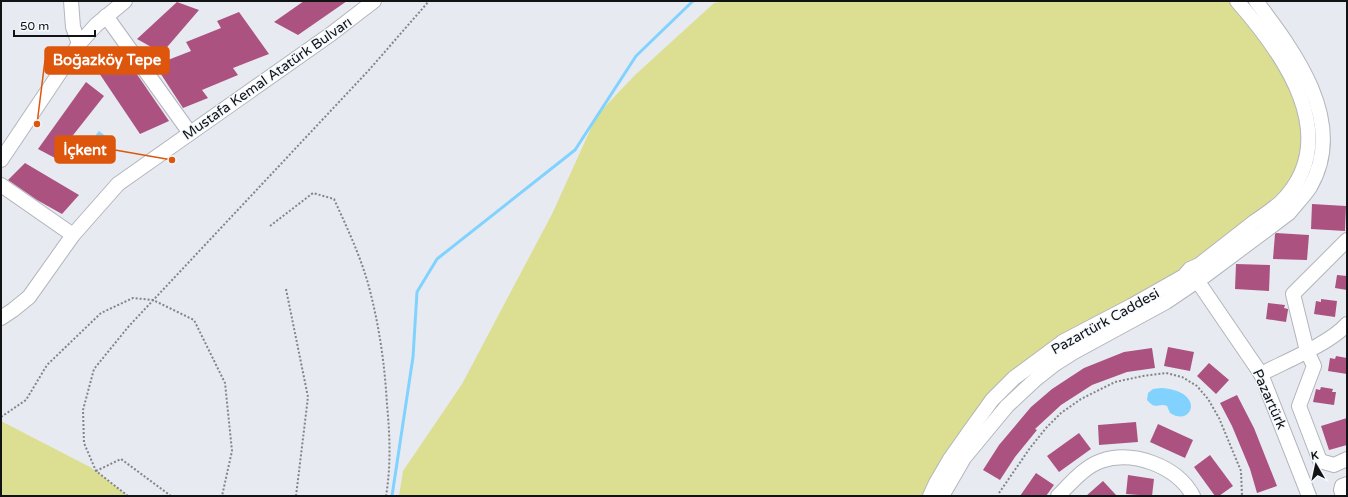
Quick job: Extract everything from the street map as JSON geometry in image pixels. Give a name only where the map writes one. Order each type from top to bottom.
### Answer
[{"type":"street","points":[[71,1],[73,27],[80,44]]},
{"type":"street","points":[[1,160],[80,44],[106,16],[125,1]]},
{"type":"street","name":"Mustafa Kemal Atatürk Bulvarı","points":[[1,318],[29,297],[73,235],[118,184],[331,34],[374,1]]},
{"type":"street","points":[[1198,272],[1288,213],[1300,201],[1310,187],[1321,156],[1323,126],[1314,96],[1305,74],[1291,50],[1256,1]]},
{"type":"street","points":[[1198,272],[1281,202],[1300,175],[1308,150],[1308,123],[1292,77],[1268,39],[1243,4]]},
{"type":"street","points":[[106,16],[190,133]]},
{"type":"street","points":[[1,185],[73,235]]},
{"type":"street","points":[[1347,240],[1293,294],[1307,351],[1314,366],[1299,406],[1320,461],[1334,466],[1347,459]]},
{"type":"street","name":"Pazartürk","points":[[1198,272],[1261,374],[1309,496]]},
{"type":"street","name":"Pazartürk Caddesi","points":[[930,496],[950,459],[969,432],[992,400],[1014,378],[1064,341],[1184,276],[1198,272]]},
{"type":"street","name":"Pazartürk Caddesi","points":[[942,496],[964,458],[1007,406],[1036,379],[1055,364],[1074,352],[1166,302],[1198,272]]},
{"type":"street","points":[[1261,374],[1307,351],[1343,329],[1347,324]]},
{"type":"street","points":[[1058,496],[1078,475],[1101,461],[1123,457],[1139,459],[1163,467],[1184,483],[1193,496]]},
{"type":"street","points":[[1343,496],[1341,490],[1342,486],[1347,484]]},
{"type":"path","points":[[128,496],[96,471],[84,442],[83,410],[94,369],[129,326],[370,70],[429,1]]},
{"type":"path","points":[[270,226],[314,193],[334,199],[350,233],[371,293],[377,321],[385,375],[390,444],[389,481],[386,496]]},
{"type":"path","points":[[286,289],[308,397],[296,496]]},
{"type":"path","points":[[1,417],[26,400],[47,365],[101,313],[133,298],[153,300],[194,320],[225,383],[232,451],[222,496]]},
{"type":"path","points":[[999,493],[1030,448],[1046,428],[1062,413],[1081,399],[1115,382],[1166,373],[1182,377],[1197,386],[1208,399],[1241,471],[1242,496]]},
{"type":"path","points":[[96,471],[121,459],[171,496]]},
{"type":"green space","points":[[725,1],[1264,1],[1309,109],[1297,176],[1248,221],[1177,280],[1073,345],[990,413],[943,492],[944,496],[399,496],[403,471],[462,384],[552,214],[597,115],[635,75],[714,3]]},
{"type":"green space","points":[[1,421],[90,467],[128,496],[1,496]]},
{"type":"water","points":[[99,131],[109,139],[93,158],[84,150]]},
{"type":"water","points":[[1161,388],[1185,395],[1190,401],[1191,407],[1189,412],[1184,416],[1178,416],[1170,413],[1167,406],[1155,406],[1150,403],[1147,400],[1148,393],[1153,389]]},
{"type":"building","points":[[304,1],[347,1],[298,35],[274,22]]},
{"type":"building","points":[[177,2],[199,10],[162,53],[137,39]]},
{"type":"building","points":[[239,12],[269,54],[233,68],[238,75],[202,90],[208,98],[183,108],[155,65],[191,51],[186,42],[221,28],[217,21]]},
{"type":"building","points":[[123,54],[169,121],[140,134],[95,67]]},
{"type":"building","points":[[86,82],[104,96],[55,158],[38,149]]},
{"type":"building","points":[[25,163],[79,195],[62,214],[37,200],[8,180]]},
{"type":"building","points":[[1312,204],[1346,206],[1345,231],[1311,229]]},
{"type":"building","points":[[1276,233],[1309,235],[1307,260],[1273,259]]},
{"type":"building","points":[[1236,264],[1270,265],[1269,291],[1235,289]]},
{"type":"building","points":[[1337,275],[1347,276],[1347,290],[1335,288]]},
{"type":"building","points":[[1321,299],[1337,301],[1335,317],[1314,314],[1316,301],[1321,302]]},
{"type":"building","points":[[1268,303],[1285,305],[1284,308],[1288,309],[1286,322],[1266,319]]},
{"type":"building","points":[[1168,347],[1194,352],[1190,371],[1164,366]]},
{"type":"building","points":[[1152,348],[1155,368],[1127,372],[1092,385],[1061,405],[1035,429],[1037,430],[1015,457],[1000,480],[983,470],[999,445],[1031,407],[1052,389],[1084,368],[1124,352]]},
{"type":"building","points":[[1336,356],[1347,358],[1347,374],[1328,371],[1330,358],[1335,359]]},
{"type":"building","points":[[1209,363],[1229,380],[1216,394],[1197,376]]},
{"type":"building","points":[[1321,387],[1333,389],[1332,392],[1336,392],[1334,405],[1313,402],[1316,389],[1320,390]]},
{"type":"building","points":[[1237,395],[1254,428],[1277,486],[1257,493],[1250,469],[1232,426],[1220,403]]},
{"type":"building","points":[[1347,418],[1347,445],[1329,450],[1321,426]]},
{"type":"building","points":[[1136,422],[1138,442],[1099,445],[1098,425]]},
{"type":"building","points":[[1158,424],[1193,440],[1185,458],[1150,442]]},
{"type":"building","points":[[1079,433],[1091,449],[1059,472],[1047,456]]},
{"type":"building","points":[[1210,455],[1233,486],[1219,496],[1215,496],[1194,467]]},
{"type":"building","points":[[1036,473],[1054,485],[1046,496],[1020,496]]},
{"type":"building","points":[[1128,475],[1154,479],[1152,496],[1126,494]]},
{"type":"building","points":[[1103,481],[1117,496],[1086,496]]},
{"type":"waterway","points":[[392,496],[413,357],[417,292],[437,259],[575,150],[636,56],[693,1]]},
{"type":"place","name":"Boğazköy Tepe","points":[[37,124]]},
{"type":"place","name":"İçkent","points":[[172,160]]}]
